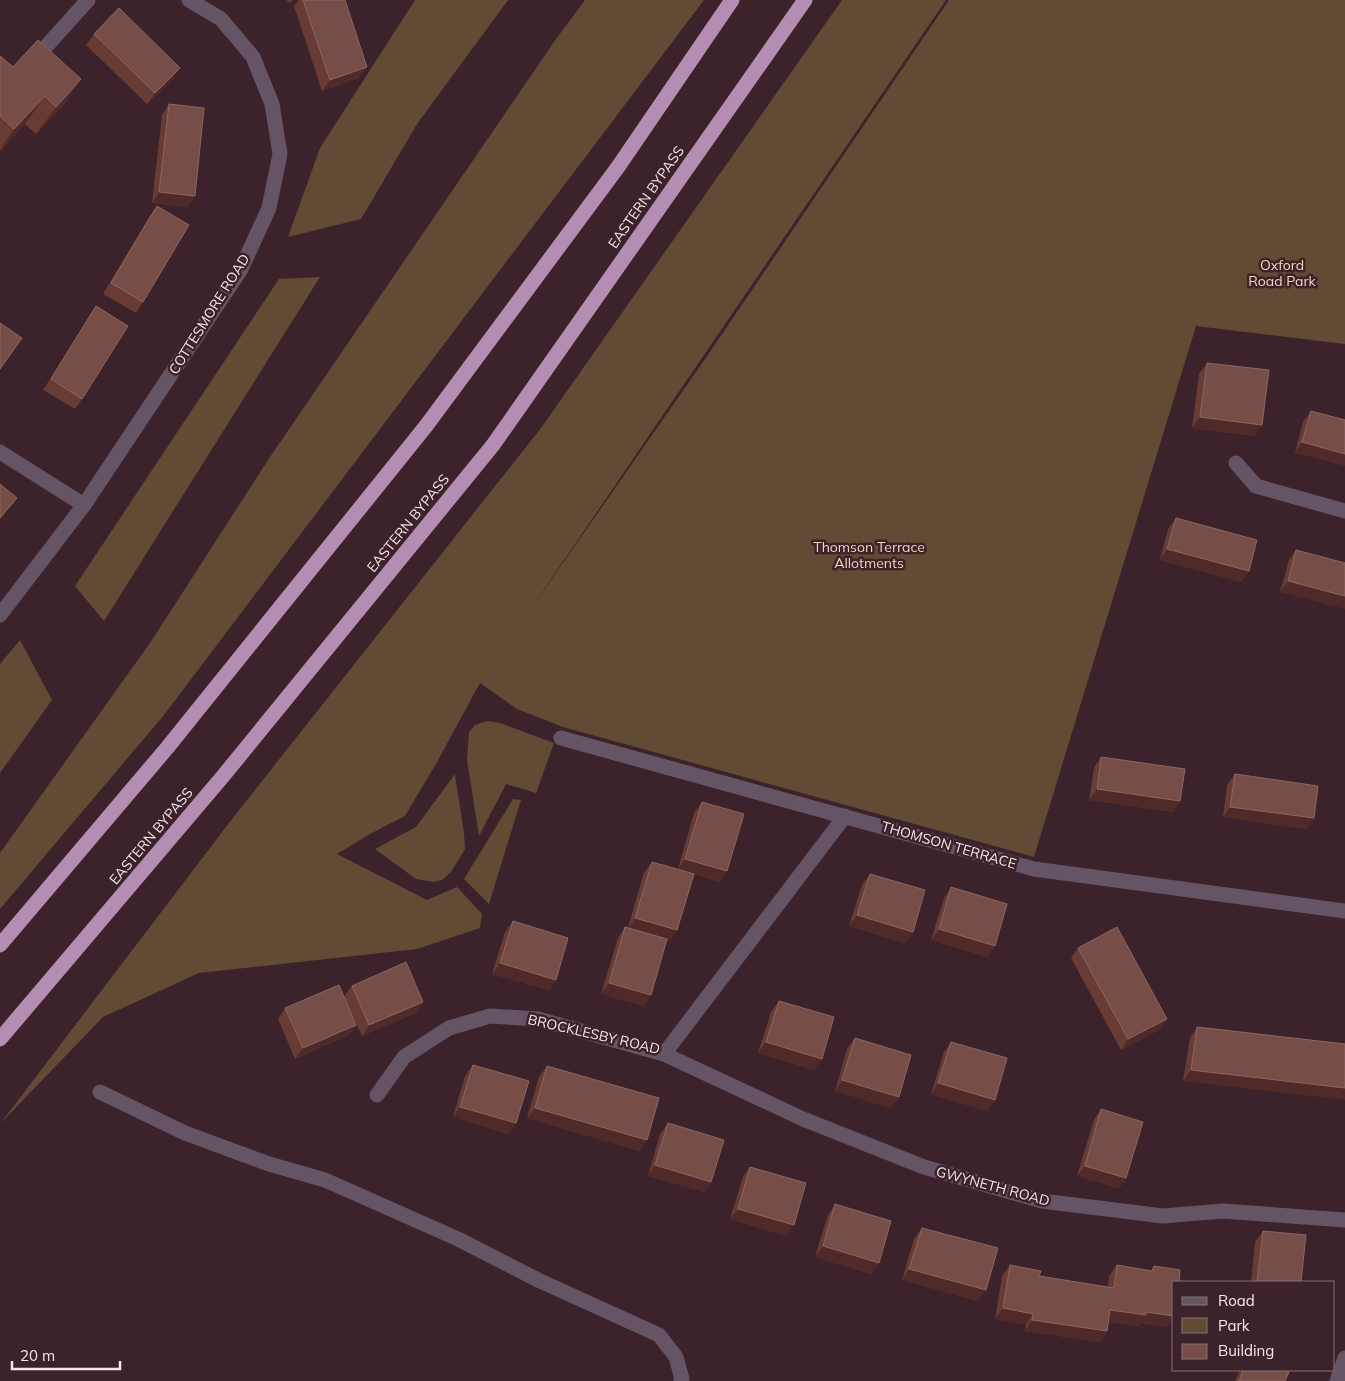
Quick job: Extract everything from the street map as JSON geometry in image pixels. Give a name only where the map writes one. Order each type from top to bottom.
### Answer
[{"type":"highway","points":[[0,945],[167,748],[426,426],[618,167],[732,0]]},
{"type":"highway","name":"EASTERN BYPASS","points":[[0,1039],[224,774],[492,445],[805,0]]},
{"type":"street","points":[[34,60],[88,0]]},
{"type":"street","name":"COTTESMORE ROAD","points":[[0,614],[84,506],[241,269],[270,208],[280,154],[272,104],[253,57],[221,19],[189,0]]},
{"type":"street","points":[[0,452],[84,506]]},
{"type":"street","points":[[1236,463],[1256,486],[1345,511]]},
{"type":"street","name":"THOMSON TERRACE","points":[[560,738],[1034,869],[1345,911]]},
{"type":"street","name":"BROCKLESBY ROAD","points":[[377,1095],[404,1057],[449,1028],[490,1016],[538,1019],[664,1054],[845,816]]},
{"type":"street","name":"GWYNETH ROAD","points":[[664,1054],[803,1120],[924,1167],[1042,1201],[1163,1216],[1223,1211],[1345,1220]]},
{"type":"street","points":[[100,1092],[185,1133],[269,1164],[325,1180],[458,1239],[538,1280],[659,1335],[676,1357],[681,1381]]},
{"type":"street","points":[[1337,1381],[1345,1358]]},
{"type":"green space","points":[[415,0],[508,0],[417,124],[361,219],[288,237],[320,148]]},
{"type":"green space","points":[[585,0],[704,0],[164,715],[0,909],[0,853],[150,643],[270,457],[556,39]]},
{"type":"green space","name":"Thomson Terrace Allotments","points":[[842,0],[946,0],[526,616],[705,359],[949,0],[1345,0],[1345,344],[1196,326],[1034,857],[563,727],[517,709],[480,683],[405,816],[337,854],[427,900],[457,887],[482,914],[480,928],[417,949],[199,973],[103,1017],[0,1124],[232,819],[541,428]]},
{"type":"green space","points":[[320,277],[104,621],[75,586],[279,279]]},
{"type":"green space","points":[[20,640],[52,700],[0,773],[0,664]]},
{"type":"green space","points":[[488,721],[500,723],[554,743],[536,793],[506,784],[479,836],[467,760],[469,732],[475,725]]},
{"type":"green space","points":[[455,774],[465,849],[451,872],[442,880],[433,882],[416,879],[375,849],[416,827]]},
{"type":"green space","points":[[513,799],[521,800],[489,904],[464,879]]},
{"type":"building","points":[[303,0],[345,0],[367,67],[330,80]]},
{"type":"building","points":[[119,8],[180,68],[155,93],[94,34]]},
{"type":"building","points":[[38,40],[81,79],[56,107],[45,96],[14,129],[0,116],[0,56],[13,67]]},
{"type":"building","points":[[169,104],[204,108],[195,196],[159,192]]},
{"type":"building","points":[[157,206],[189,225],[143,302],[111,283]]},
{"type":"building","points":[[96,306],[128,326],[82,399],[51,379]]},
{"type":"building","points":[[0,323],[22,338],[0,369]]},
{"type":"building","points":[[1207,363],[1269,370],[1262,425],[1200,417]]},
{"type":"building","points":[[1311,411],[1345,420],[1345,454],[1302,442]]},
{"type":"building","points":[[0,484],[17,498],[0,518]]},
{"type":"building","points":[[1176,518],[1257,540],[1249,571],[1167,549]]},
{"type":"building","points":[[1296,550],[1345,563],[1345,596],[1288,581]]},
{"type":"building","points":[[1101,757],[1185,769],[1180,801],[1097,789]]},
{"type":"building","points":[[1235,774],[1318,786],[1314,818],[1230,807]]},
{"type":"building","points":[[702,802],[744,814],[727,871],[685,859]]},
{"type":"building","points":[[652,862],[694,874],[677,930],[635,918]]},
{"type":"building","points":[[870,874],[925,890],[913,932],[857,915]]},
{"type":"building","points":[[951,887],[1007,904],[995,946],[939,929]]},
{"type":"building","points":[[513,921],[568,938],[556,980],[500,963]]},
{"type":"building","points":[[625,927],[667,939],[651,995],[609,983]]},
{"type":"building","points":[[1117,927],[1167,1019],[1128,1039],[1078,948]]},
{"type":"building","points":[[406,962],[423,1002],[369,1025],[352,986]]},
{"type":"building","points":[[339,985],[356,1025],[303,1048],[285,1008]]},
{"type":"building","points":[[779,1001],[834,1017],[822,1059],[766,1042]]},
{"type":"building","points":[[1197,1027],[1345,1044],[1345,1088],[1191,1070]]},
{"type":"building","points":[[855,1038],[911,1055],[899,1097],[842,1080]]},
{"type":"building","points":[[951,1042],[1007,1058],[995,1100],[938,1083]]},
{"type":"building","points":[[473,1065],[529,1081],[516,1123],[460,1107]]},
{"type":"building","points":[[547,1066],[659,1098],[647,1140],[535,1108]]},
{"type":"building","points":[[1101,1109],[1143,1122],[1126,1178],[1085,1166]]},
{"type":"building","points":[[668,1123],[724,1140],[711,1182],[655,1165]]},
{"type":"building","points":[[750,1167],[806,1183],[794,1225],[738,1209]]},
{"type":"building","points":[[835,1204],[891,1221],[879,1263],[823,1246]]},
{"type":"building","points":[[922,1228],[998,1248],[986,1290],[909,1269]]},
{"type":"building","points":[[1263,1231],[1306,1235],[1301,1281],[1257,1281]]},
{"type":"building","points":[[1010,1265],[1041,1271],[1039,1276],[1114,1288],[1117,1265],[1152,1271],[1154,1266],[1180,1270],[1179,1281],[1172,1281],[1172,1316],[1146,1312],[1146,1315],[1110,1310],[1107,1331],[1032,1320],[1033,1314],[1003,1308]]},
{"type":"building","points":[[1243,1371],[1290,1371],[1285,1381],[1239,1381]]},
{"type":"park label","name":"Oxford Road Park","points":[[1282,274]]}]
